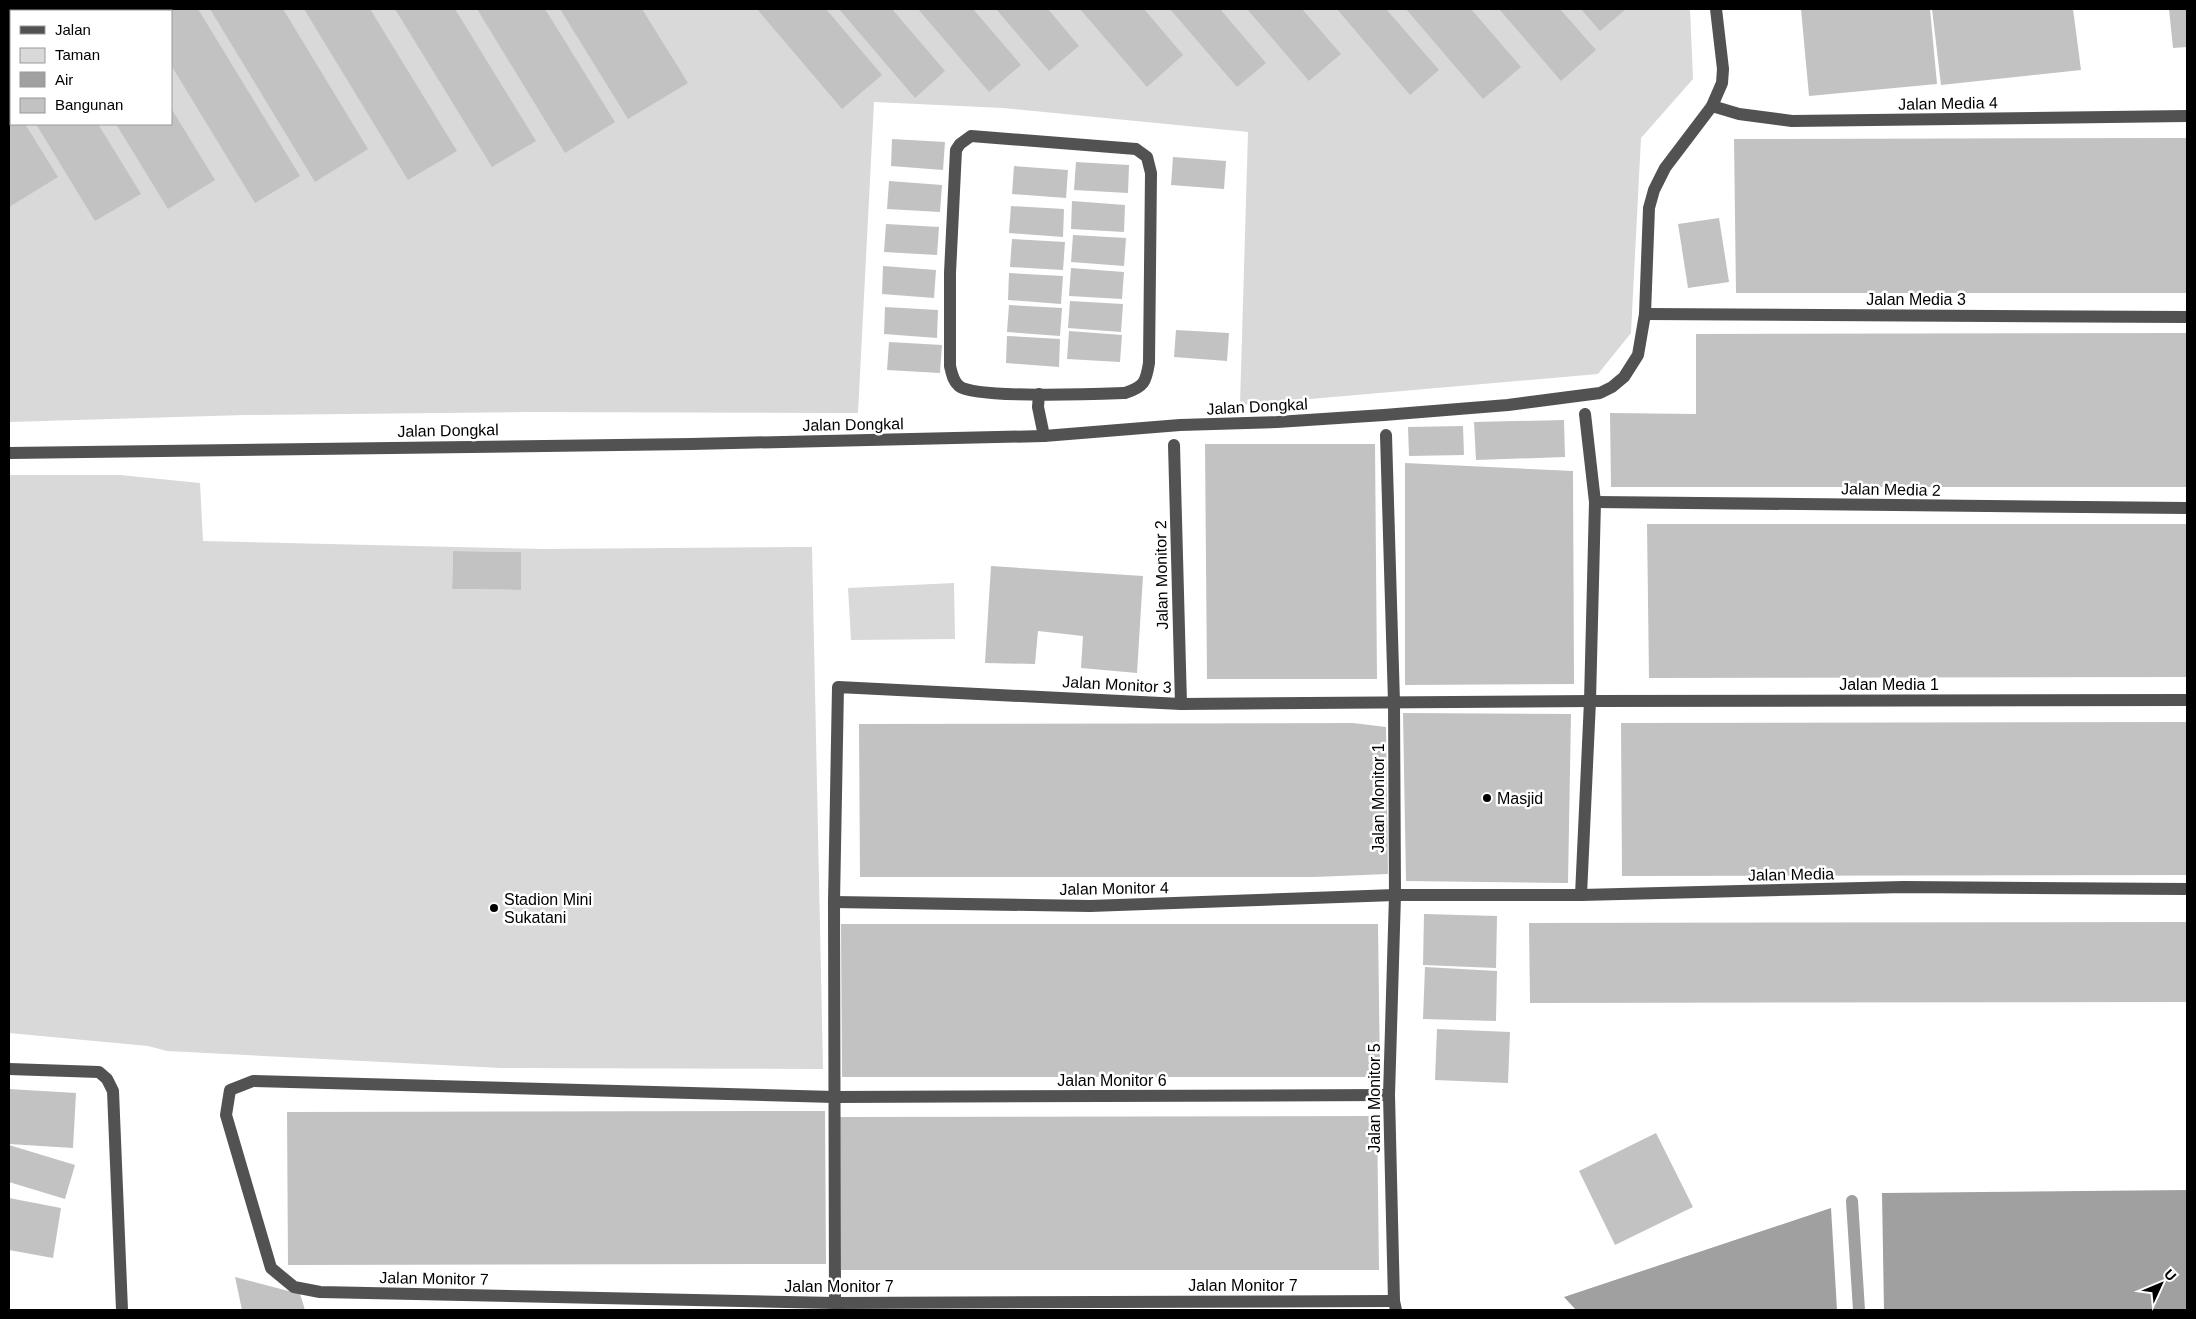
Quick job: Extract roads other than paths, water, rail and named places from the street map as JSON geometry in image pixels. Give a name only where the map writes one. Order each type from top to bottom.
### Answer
[{"type":"street","points":[[1712,106],[1722,83],[1723,69],[1716,9]]},
{"type":"street","name":"Jalan Media 4","points":[[1712,106],[1739,114],[1792,121],[2187,116]]},
{"type":"street","name":"Jalan Dongkal","points":[[9,453],[692,444],[1044,436],[1180,425],[1277,422],[1384,415],[1580,396],[1600,392],[1612,387],[1624,378],[1638,355],[1645,314],[1649,208],[1654,190],[1665,168],[1712,106]]},
{"type":"street","points":[[971,136],[1136,148],[1147,157],[1151,173],[1148,364],[1144,384],[1137,390],[1126,393],[1039,394],[981,392],[960,387],[953,379],[950,366],[950,273],[956,150],[960,144],[971,136]]},
{"type":"street","name":"Jalan Media 3","points":[[1645,314],[2187,316]]},
{"type":"street","points":[[1039,394],[1038,407],[1044,436]]},
{"type":"street","points":[[1582,895],[1590,701],[1595,502],[1585,414]]},
{"type":"street","name":"Jalan Monitor 1","points":[[1386,435],[1394,702],[1395,895]]},
{"type":"street","name":"Jalan Monitor 2","points":[[1174,445],[1181,704]]},
{"type":"street","name":"Jalan Media 2","points":[[1595,502],[2187,508]]},
{"type":"street","name":"Jalan Monitor 3","points":[[834,902],[838,687],[1181,704],[1394,702]]},
{"type":"street","name":"Jalan Media 1","points":[[1394,702],[2187,700]]},
{"type":"street","name":"Jalan Media","points":[[1395,895],[1582,895],[1904,887],[2187,889]]},
{"type":"street","name":"Jalan Monitor 4","points":[[834,902],[1090,906],[1395,895]]},
{"type":"street","name":"Jalan Monitor 5","points":[[1395,895],[1389,1094],[1395,1306]]},
{"type":"street","points":[[834,902],[835,1303]]},
{"type":"street","points":[[9,1069],[98,1072],[107,1079],[113,1091],[122,1310]]},
{"type":"street","name":"Jalan Monitor 7","points":[[834,1097],[253,1082],[230,1090],[226,1115],[271,1268],[294,1287],[320,1292],[835,1303],[1395,1306]]},
{"type":"street","name":"Jalan Monitor 6","points":[[834,1097],[1389,1094]]},
{"type":"water","points":[[2187,1190],[2187,1310],[1884,1310],[1882,1193]]},
{"type":"water","points":[[1831,1208],[1837,1310],[1576,1310],[1564,1297]]},
{"type":"waterway","points":[[1852,1201],[1859,1310]]},
{"type":"place","name":"Masjid","points":[[1487,798]]},
{"type":"place","name":"Stadion Mini Sukatani","points":[[494,908]]}]
